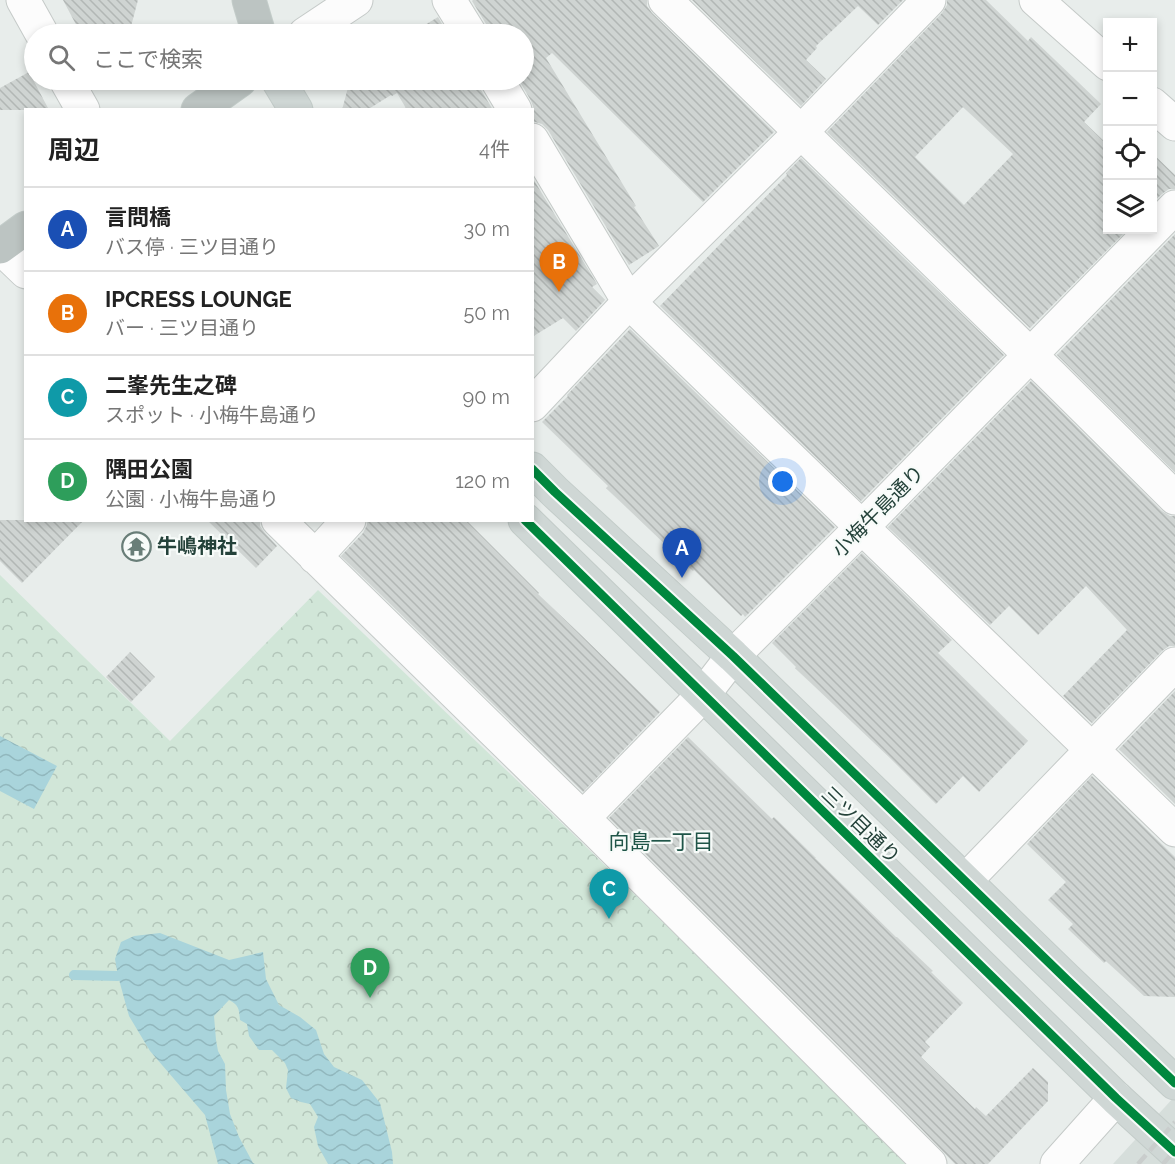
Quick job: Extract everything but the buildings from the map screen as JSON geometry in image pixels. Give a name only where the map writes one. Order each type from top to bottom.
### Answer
[{"type":"highway","points":[[249,0],[256,24]]},
{"type":"highway","points":[[201,108],[226,90]]},
{"type":"highway","points":[[0,247],[24,229]]},
{"type":"main road","points":[[266,108],[267,90]]},
{"type":"main road","points":[[284,90],[295,108]]},
{"type":"main road","name":"三ツ目通り","points":[[534,471],[733,656],[965,881],[1173,1076]]},
{"type":"main road","name":"三ツ目通り","points":[[527,522],[1116,1098],[1175,1152]]},
{"type":"street","points":[[23,0],[36,24]]},
{"type":"street","points":[[320,24],[356,0]]},
{"type":"street","points":[[450,0],[464,24]]},
{"type":"street","points":[[665,0],[1175,498]]},
{"type":"street","points":[[534,403],[629,302],[801,132],[929,0]]},
{"type":"street","points":[[1036,0],[1103,60]]},
{"type":"street","points":[[72,90],[82,108]]},
{"type":"street","points":[[503,90],[514,108]]},
{"type":"street","points":[[1157,108],[1175,124]]},
{"type":"street","points":[[534,143],[629,302],[1175,830]]},
{"type":"street","name":"小梅牛島通り","points":[[583,818],[703,694],[733,656],[1031,356],[1175,207]]},
{"type":"street","points":[[0,247],[24,270]]},
{"type":"street","points":[[280,522],[583,818],[930,1164]]},
{"type":"street","points":[[315,556],[347,522]]},
{"type":"street","points":[[965,881],[1175,664]]},
{"type":"street","points":[[1057,1164],[1116,1098]]},
{"type":"shaded area","points":[[1175,1096],[1175,1164],[1113,1164]]},
{"type":"green space","points":[[0,575],[170,741],[318,590],[571,832],[909,1164],[0,1164]]},
{"type":"water","points":[[0,736],[57,766],[34,809],[0,791]]},
{"type":"water","points":[[160,933],[229,960],[263,952],[266,979],[279,1005],[300,1017],[316,1030],[324,1054],[334,1067],[362,1080],[380,1103],[393,1164],[328,1164],[318,1146],[314,1127],[318,1117],[310,1104],[291,1098],[286,1088],[288,1070],[285,1063],[272,1050],[259,1050],[249,1036],[247,1024],[240,1020],[237,1006],[229,1000],[214,1016],[216,1040],[218,1051],[225,1064],[230,1114],[239,1137],[255,1164],[218,1164],[205,1115],[150,1051],[129,1016],[118,976],[115,959],[121,942],[134,936]]},
{"type":"waterway","points":[[74,975],[118,976]]},
{"type":"railway","points":[[1138,1164],[1175,1122]]},
{"type":"railway","points":[[1163,1164],[1175,1150]]},
{"type":"cycle path","points":[[534,471],[733,656],[1175,1083]]},
{"type":"cycle path","points":[[527,522],[1116,1098],[1175,1152]]},
{"type":"place","name":"IPCRESS LOUNGE","points":[[559,292]]},
{"type":"place","name":"牛嶋神社","points":[[136,546]]},
{"type":"place","name":"言問橋","points":[[682,578]]},
{"type":"place","name":"二峯先生之碑","points":[[609,919]]},
{"type":"place","name":"隅田公園","points":[[370,998]]},
{"type":"district","name":"向島一丁目","points":[[661,841]]}]
